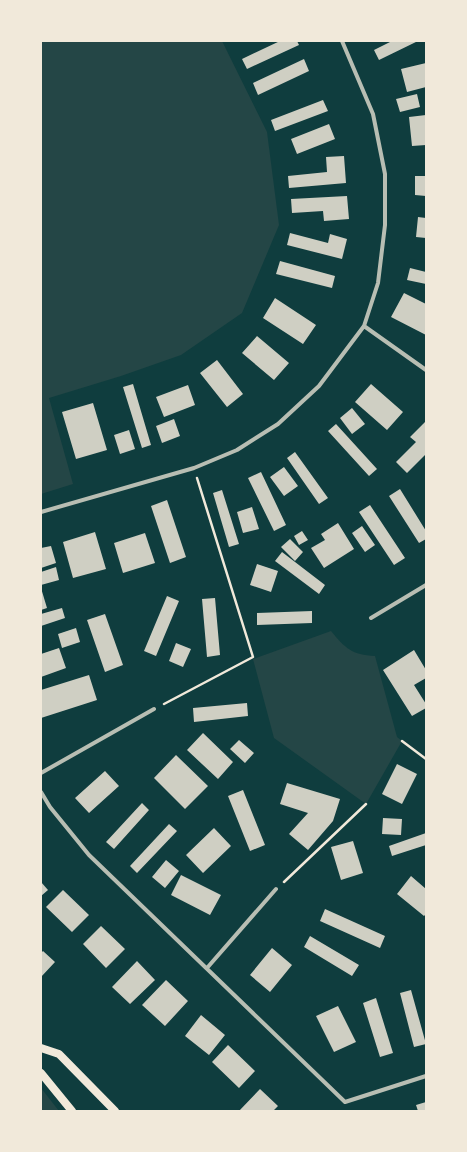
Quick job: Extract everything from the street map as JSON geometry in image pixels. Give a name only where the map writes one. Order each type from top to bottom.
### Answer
[{"type":"main road","points":[[41,1048],[59,1054],[114,1111]]},
{"type":"main road","points":[[41,1073],[72,1111]]},
{"type":"street","points":[[41,512],[194,468],[238,450],[278,424],[319,386],[364,326],[378,283],[385,225],[385,174],[373,114],[342,41]]},
{"type":"street","points":[[364,326],[426,370]]},
{"type":"street","points":[[371,618],[426,585]]},
{"type":"street","points":[[41,773],[154,709]]},
{"type":"street","points":[[41,792],[50,807],[90,855],[345,1102],[426,1076]]},
{"type":"street","points":[[207,968],[276,889]]},
{"type":"path","points":[[154,709],[253,657],[194,468]]},
{"type":"path","points":[[402,741],[426,760]]},
{"type":"path","points":[[276,889],[366,804]]},
{"type":"shaded area","points":[[41,41],[222,41],[267,132],[279,225],[242,313],[181,355],[121,376],[49,398],[73,484],[41,494]]},
{"type":"shaded area","points":[[331,631],[350,650],[360,654],[375,656],[397,737],[402,741],[366,804],[274,738],[253,659]]},
{"type":"shaded area","points":[[41,1088],[59,1111],[41,1111]]},
{"type":"building","points":[[280,41],[297,41],[299,45],[247,69],[242,59]]},
{"type":"building","points":[[392,41],[418,41],[379,60],[374,50]]},
{"type":"building","points":[[304,59],[309,71],[258,95],[253,83]]},
{"type":"building","points":[[426,63],[426,87],[407,92],[401,69]]},
{"type":"building","points":[[417,94],[420,107],[400,112],[396,99]]},
{"type":"building","points":[[323,100],[328,111],[275,131],[271,120]]},
{"type":"building","points":[[426,115],[426,145],[412,146],[409,117]]},
{"type":"building","points":[[329,124],[335,139],[297,154],[291,139]]},
{"type":"building","points":[[344,156],[346,183],[289,188],[288,176],[327,172],[326,157]]},
{"type":"building","points":[[415,176],[426,176],[426,196],[415,195]]},
{"type":"building","points":[[347,196],[349,219],[324,221],[323,211],[292,213],[291,199]]},
{"type":"building","points":[[418,217],[426,218],[426,238],[416,237]]},
{"type":"building","points":[[290,233],[328,243],[330,234],[347,239],[342,259],[287,245]]},
{"type":"building","points":[[280,261],[335,276],[332,288],[276,274]]},
{"type":"building","points":[[410,268],[426,272],[426,284],[407,280]]},
{"type":"building","points":[[404,293],[426,304],[426,335],[391,317]]},
{"type":"building","points":[[275,298],[316,325],[303,344],[263,318]]},
{"type":"building","points":[[257,336],[289,363],[274,380],[242,353]]},
{"type":"building","points":[[217,360],[243,394],[227,407],[200,373]]},
{"type":"building","points":[[133,384],[151,445],[142,448],[123,387]]},
{"type":"building","points":[[371,384],[403,412],[387,430],[355,402]]},
{"type":"building","points":[[188,385],[195,405],[164,417],[156,397]]},
{"type":"building","points":[[93,403],[107,450],[76,459],[62,412]]},
{"type":"building","points":[[352,408],[365,424],[352,434],[340,418]]},
{"type":"building","points":[[174,419],[180,436],[162,443],[156,426]]},
{"type":"building","points":[[425,422],[426,454],[407,473],[396,462],[416,442],[410,437]]},
{"type":"building","points":[[336,424],[377,469],[369,476],[328,431]]},
{"type":"building","points":[[129,430],[135,449],[120,454],[114,435]]},
{"type":"building","points":[[295,452],[328,498],[319,504],[287,458]]},
{"type":"building","points":[[284,467],[298,486],[284,496],[270,477]]},
{"type":"building","points":[[261,472],[286,525],[274,531],[248,478]]},
{"type":"building","points":[[400,489],[426,531],[426,539],[419,543],[389,496]]},
{"type":"building","points":[[222,490],[239,544],[229,547],[213,493]]},
{"type":"building","points":[[167,500],[186,557],[170,563],[151,506]]},
{"type":"building","points":[[370,505],[405,558],[394,565],[359,512]]},
{"type":"building","points":[[252,507],[259,529],[243,533],[237,512]]},
{"type":"building","points":[[338,523],[354,549],[324,568],[311,548],[325,540],[321,534]]},
{"type":"building","points":[[362,526],[375,545],[365,552],[352,533]]},
{"type":"building","points":[[302,531],[308,540],[299,545],[294,536]]},
{"type":"building","points":[[95,532],[106,569],[73,578],[63,542]]},
{"type":"building","points":[[145,533],[155,563],[123,573],[114,543]]},
{"type":"building","points":[[290,539],[303,552],[295,561],[281,547]]},
{"type":"building","points":[[51,546],[56,563],[41,568],[41,548]]},
{"type":"building","points":[[282,552],[325,585],[319,594],[275,561]]},
{"type":"building","points":[[257,564],[278,571],[271,592],[250,585]]},
{"type":"building","points":[[56,567],[59,580],[41,585],[41,572]]},
{"type":"building","points":[[41,588],[47,608],[41,610]]},
{"type":"building","points":[[167,596],[179,601],[156,656],[144,651]]},
{"type":"building","points":[[215,598],[220,655],[207,657],[202,599]]},
{"type":"building","points":[[62,608],[65,618],[41,626],[41,614]]},
{"type":"building","points":[[312,611],[312,623],[257,625],[257,613]]},
{"type":"building","points":[[105,614],[123,665],[105,672],[87,620]]},
{"type":"building","points":[[76,628],[80,642],[62,648],[58,634]]},
{"type":"building","points":[[176,643],[191,649],[183,667],[169,661]]},
{"type":"building","points":[[59,648],[66,668],[41,677],[41,654]]},
{"type":"building","points":[[414,650],[426,670],[426,678],[414,685],[426,704],[426,708],[412,716],[383,670]]},
{"type":"building","points":[[89,675],[97,700],[41,718],[41,690]]},
{"type":"building","points":[[247,703],[248,716],[194,722],[193,708]]},
{"type":"building","points":[[203,733],[233,762],[218,779],[187,750]]},
{"type":"building","points":[[239,740],[254,753],[245,763],[230,749]]},
{"type":"building","points":[[176,755],[208,786],[185,809],[154,778]]},
{"type":"building","points":[[397,764],[417,774],[402,804],[382,794]]},
{"type":"building","points":[[105,771],[119,786],[89,813],[75,798]]},
{"type":"building","points":[[287,783],[340,799],[333,821],[308,850],[289,834],[308,813],[280,804]]},
{"type":"building","points":[[243,790],[265,845],[250,851],[228,796]]},
{"type":"building","points":[[142,803],[149,810],[114,849],[106,842]]},
{"type":"building","points":[[383,818],[402,819],[401,835],[382,834]]},
{"type":"building","points":[[169,824],[177,831],[137,873],[130,866]]},
{"type":"building","points":[[214,828],[231,846],[203,873],[186,855]]},
{"type":"building","points":[[426,833],[426,845],[392,856],[389,846]]},
{"type":"building","points":[[353,841],[363,873],[341,880],[331,847]]},
{"type":"building","points":[[166,860],[179,871],[165,888],[152,877]]},
{"type":"building","points":[[181,875],[221,895],[210,915],[171,895]]},
{"type":"building","points":[[411,876],[426,889],[426,914],[424,916],[397,894]]},
{"type":"building","points":[[41,882],[48,890],[41,896]]},
{"type":"building","points":[[63,890],[89,915],[72,932],[46,907]]},
{"type":"building","points":[[325,909],[385,936],[380,948],[320,921]]},
{"type":"building","points":[[101,926],[125,949],[106,968],[83,944]]},
{"type":"building","points":[[310,936],[359,965],[352,976],[304,947]]},
{"type":"building","points":[[272,948],[292,965],[270,992],[250,975]]},
{"type":"building","points":[[43,951],[55,962],[41,977],[41,953]]},
{"type":"building","points":[[137,961],[155,980],[130,1004],[112,987]]},
{"type":"building","points":[[166,980],[188,1001],[165,1026],[142,1005]]},
{"type":"building","points":[[411,990],[426,1044],[414,1047],[400,993]]},
{"type":"building","points":[[376,998],[393,1053],[380,1057],[363,1003]]},
{"type":"building","points":[[338,1006],[356,1042],[334,1052],[316,1016]]},
{"type":"building","points":[[201,1015],[225,1035],[209,1055],[185,1036]]},
{"type":"building","points":[[228,1045],[255,1071],[239,1088],[212,1062]]},
{"type":"building","points":[[260,1089],[278,1106],[273,1111],[239,1111]]},
{"type":"building","points":[[426,1102],[426,1111],[418,1111],[416,1105]]}]
